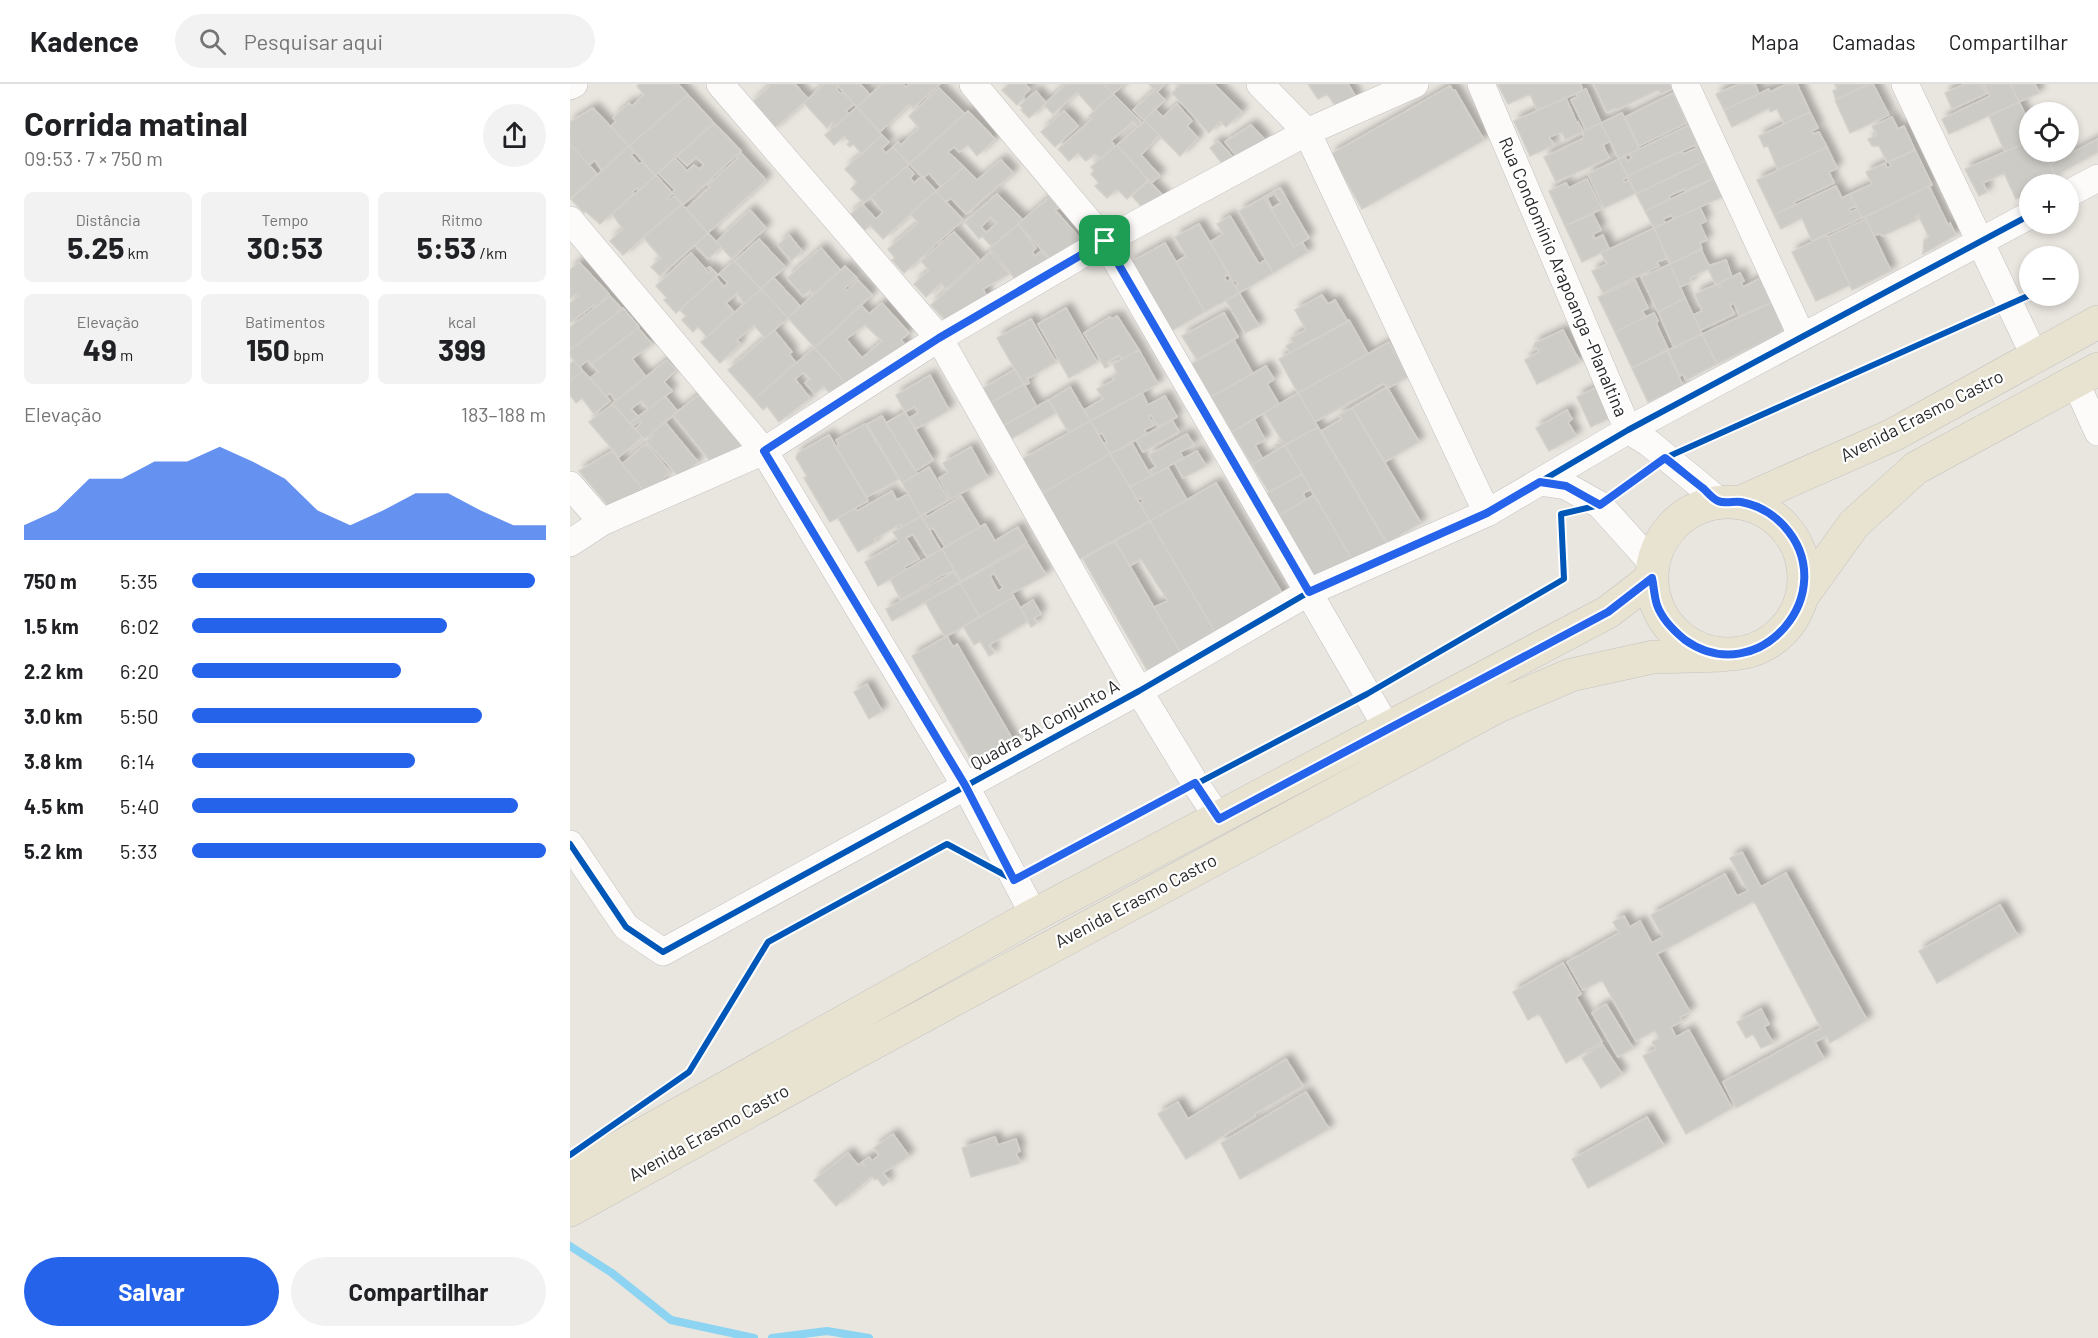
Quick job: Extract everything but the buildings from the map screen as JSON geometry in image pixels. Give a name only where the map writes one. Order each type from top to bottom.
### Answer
[{"type":"main road","name":"Avenida Erasmo Castro","points":[[1730,502],[1893,435],[2098,322]]},
{"type":"main road","points":[[1803,596],[1805,570],[1798,546],[1784,525],[1764,510],[1730,502],[1695,508],[1676,522],[1661,541],[1652,571],[1658,606],[1673,631],[1696,647],[1724,655],[1751,651],[1774,639],[1792,620],[1803,596],[1854,524],[1916,468],[2087,375]]},
{"type":"main road","name":"Avenida Erasmo Castro","points":[[576,1195],[1034,915],[1608,612],[1652,571]]},
{"type":"main road","name":"Avenida Erasmo Castro","points":[[576,1195],[859,1050],[1498,706],[1571,675],[1653,657],[1724,655]]},
{"type":"street","points":[[570,86],[574,84]]},
{"type":"street","points":[[720,84],[939,338],[1139,690],[1219,819]]},
{"type":"street","points":[[972,84],[1105,241],[1387,729]]},
{"type":"street","points":[[1260,84],[1307,132],[1487,513]]},
{"type":"street","points":[[570,543],[602,522],[764,451],[939,338],[1105,241],[1307,132],[1415,84]]},
{"type":"street","name":"Rua Condomínio Arapoanga -Planaltina","points":[[1481,84],[1628,430],[1650,443],[1730,502]]},
{"type":"street","points":[[1685,84],[1802,337]]},
{"type":"street","points":[[1905,84],[2035,357]]},
{"type":"street","points":[[2079,188],[2098,178]]},
{"type":"street","name":"Quadra 3A Conjunto A","points":[[570,220],[764,451],[965,785],[1139,690],[1309,592],[1487,513],[1628,430],[2019,220]]},
{"type":"street","points":[[2087,375],[2098,432]]},
{"type":"street","points":[[1540,482],[1566,486],[1600,505],[1652,571]]},
{"type":"street","points":[[570,485],[602,522]]},
{"type":"street","points":[[570,844],[626,927],[663,952],[965,785],[1034,915]]},
{"type":"waterway","points":[[570,1246],[612,1273],[671,1320],[754,1338]]},
{"type":"waterway","points":[[772,1338],[827,1331],[869,1338]]},
{"type":"cycle path","points":[[570,844],[626,927],[663,952],[1139,691],[1309,592],[1487,513],[1628,430],[2019,221]]},
{"type":"cycle path","points":[[570,1155],[689,1072],[768,942],[947,844],[1014,880],[1367,694],[1564,579],[1561,514],[1600,505],[1665,458],[2019,300]]},
{"type":"route","points":[[1105,241],[1309,592],[1487,513],[1540,482],[1566,486],[1600,505],[1665,458],[1719,501],[1741,502],[1764,510],[1784,525],[1798,546],[1805,570],[1803,596],[1792,620],[1774,639],[1751,651],[1724,655],[1696,647],[1673,631],[1658,606],[1652,578],[1608,612],[1219,819],[1195,783],[1014,880],[965,785],[764,451],[939,338],[1105,241]]}]
